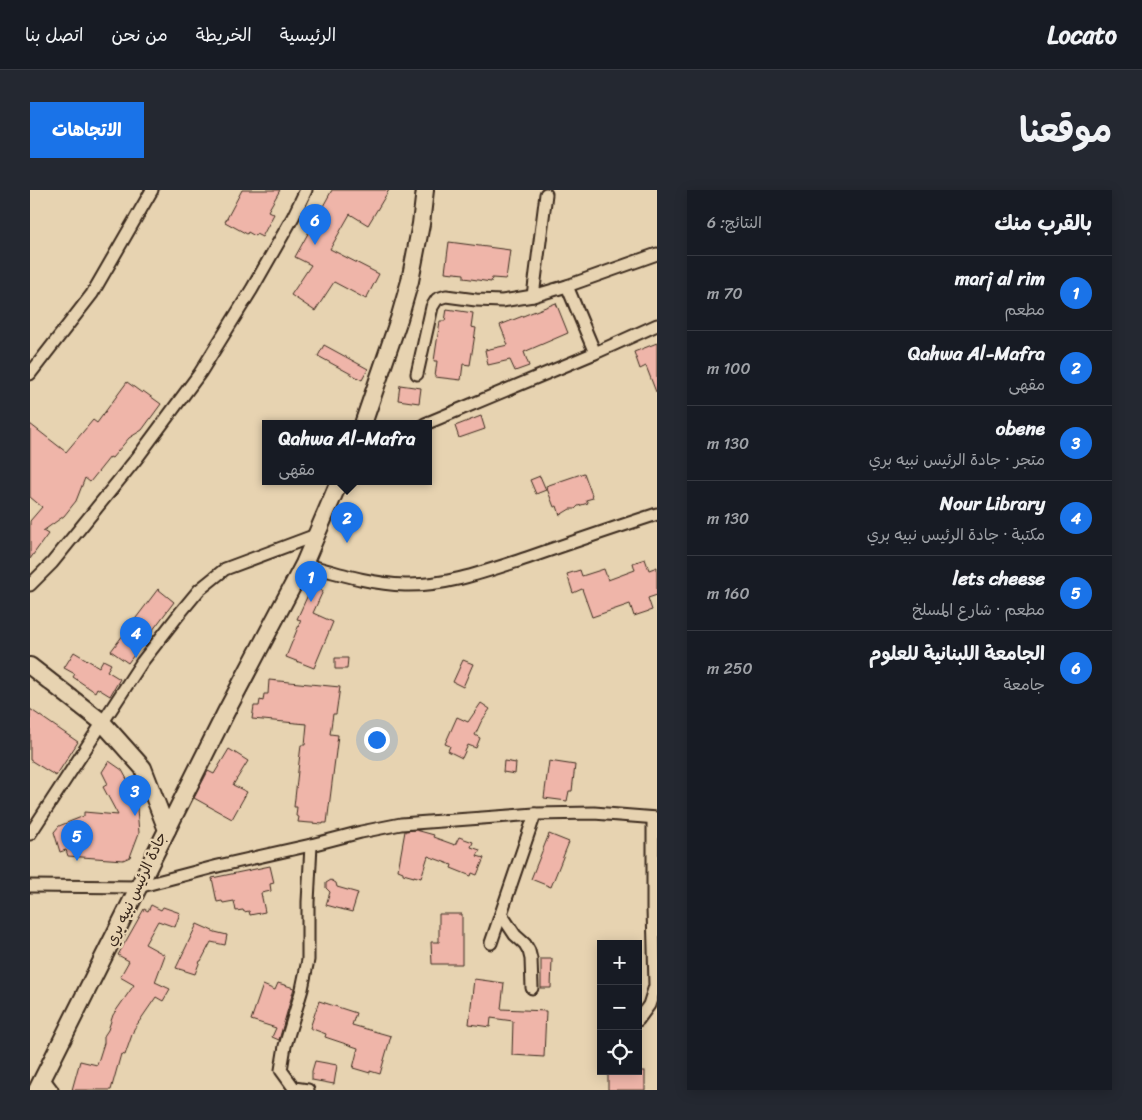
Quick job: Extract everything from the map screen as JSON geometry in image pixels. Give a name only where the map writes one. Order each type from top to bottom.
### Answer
[{"type":"street","points":[[30,374],[92,294],[152,190]]},
{"type":"street","points":[[30,585],[52,563],[137,458],[200,373],[252,289],[293,217],[306,190]]},
{"type":"street","points":[[364,420],[376,388],[410,281],[425,190]]},
{"type":"street","points":[[532,296],[546,194]]},
{"type":"street","points":[[417,374],[432,307],[437,299],[446,296],[502,301],[532,296],[567,286],[657,254]]},
{"type":"street","points":[[567,286],[595,353]]},
{"type":"street","points":[[432,421],[657,325]]},
{"type":"street","points":[[167,830],[226,712],[304,564],[338,485]]},
{"type":"street","points":[[304,564],[352,578],[380,583],[424,585],[455,580],[657,514]]},
{"type":"street","points":[[30,834],[142,662],[199,590],[225,569],[316,535]]},
{"type":"street","name":"جادة الرئيس نبيه بري","points":[[30,666],[102,722],[143,768],[167,830],[97,971],[44,1086]]},
{"type":"street","points":[[30,886],[138,887],[218,866],[401,824],[535,814],[594,813],[655,818],[653,908],[655,986],[649,1005],[642,1015]]},
{"type":"street","points":[[491,943],[535,814]]},
{"type":"street","points":[[308,1090],[294,1088],[281,1070],[308,960],[308,902],[311,845]]},
{"type":"street","points":[[501,914],[515,935],[525,944],[529,951],[532,988]]},
{"type":"building","points":[[242,190],[280,190],[268,211],[274,214],[262,237],[248,232],[247,234],[225,222]]},
{"type":"building","points":[[332,190],[389,190],[368,225],[350,214],[330,249],[379,274],[366,299],[334,282],[315,311],[291,295],[311,265],[295,257]]},
{"type":"building","points":[[449,242],[510,250],[506,279],[492,278],[491,282],[464,278],[464,274],[445,272]]},
{"type":"building","points":[[556,303],[568,333],[524,352],[529,366],[515,371],[510,360],[488,365],[485,350],[508,345],[500,325]]},
{"type":"building","points":[[447,309],[473,313],[471,327],[476,328],[470,365],[463,364],[461,380],[435,377],[437,361],[434,361],[440,321],[445,321]]},
{"type":"building","points":[[657,343],[656,392],[646,366],[640,369],[634,352]]},
{"type":"building","points":[[324,345],[368,369],[362,380],[318,356]]},
{"type":"building","points":[[127,382],[161,404],[142,430],[129,438],[112,458],[110,457],[90,482],[85,478],[76,501],[64,516],[43,531],[48,534],[30,559],[30,521],[42,507],[30,497],[30,424],[66,452],[93,420],[97,423]]},
{"type":"building","points":[[400,385],[421,388],[419,403],[398,400]]},
{"type":"building","points":[[481,416],[485,429],[459,438],[455,426]]},
{"type":"building","points":[[584,473],[593,498],[586,500],[588,503],[575,509],[570,509],[560,515],[557,506],[554,507],[546,486]]},
{"type":"building","points":[[540,476],[546,490],[536,494],[530,480]]},
{"type":"building","points":[[645,559],[649,570],[657,567],[657,595],[648,598],[652,610],[634,616],[630,604],[592,617],[582,589],[573,593],[567,574],[580,570],[582,576],[604,569],[608,580],[635,570],[633,563]]},
{"type":"building","points":[[312,586],[323,591],[313,613],[333,622],[314,668],[286,657],[301,620],[297,619]]},
{"type":"building","points":[[158,589],[174,602],[128,663],[111,651]]},
{"type":"building","points":[[74,652],[99,667],[103,660],[111,664],[107,671],[120,679],[110,696],[97,688],[95,692],[73,677],[75,674],[64,668]]},
{"type":"building","points":[[335,658],[348,658],[347,669],[335,669]]},
{"type":"building","points":[[463,660],[473,664],[463,687],[453,682]]},
{"type":"building","points":[[269,680],[340,687],[336,714],[333,714],[330,734],[338,735],[327,823],[298,822],[299,817],[296,816],[297,807],[294,807],[301,745],[305,745],[307,724],[252,719],[254,706],[259,706],[260,700],[263,701],[264,694],[268,694]]},
{"type":"building","points":[[481,703],[490,709],[475,735],[480,738],[476,748],[468,745],[462,758],[448,751],[450,746],[445,744],[457,717],[468,722]]},
{"type":"building","points":[[30,709],[78,742],[56,776],[30,760]]},
{"type":"building","points":[[229,749],[248,761],[233,785],[247,792],[232,819],[194,798],[208,771],[214,774]]},
{"type":"building","points":[[109,761],[122,770],[136,796],[139,833],[130,857],[123,860],[68,856],[66,850],[60,852],[54,832],[59,826],[84,816],[84,812],[118,815],[103,787],[108,784],[102,772]]},
{"type":"building","points":[[504,761],[516,763],[515,774],[503,772]]},
{"type":"building","points":[[549,761],[575,765],[572,791],[569,791],[567,801],[544,798]]},
{"type":"building","points":[[416,830],[434,835],[433,837],[455,845],[459,837],[473,842],[471,847],[480,850],[477,856],[484,858],[477,875],[472,873],[471,876],[451,868],[452,865],[428,856],[421,878],[403,874],[403,872],[398,870],[405,831]]},
{"type":"building","points":[[549,834],[569,842],[551,887],[531,879]]},
{"type":"building","points":[[270,866],[274,883],[270,884],[271,891],[261,893],[265,912],[250,915],[249,911],[236,911],[234,901],[217,902],[212,878]]},
{"type":"building","points":[[331,880],[336,883],[337,887],[358,893],[352,912],[326,905],[330,892],[326,888],[326,883]]},
{"type":"building","points":[[151,905],[161,910],[163,907],[180,913],[175,927],[158,921],[145,944],[165,955],[155,982],[170,989],[163,1001],[156,997],[134,1029],[125,1055],[121,1054],[111,1090],[72,1090],[80,1061],[97,1065],[104,1043],[104,1036],[113,1015],[134,985],[120,977],[129,961],[118,955],[144,909],[148,911]]},
{"type":"building","points":[[439,914],[462,914],[462,964],[432,964],[431,942],[439,942]]},
{"type":"building","points":[[197,924],[227,935],[225,945],[211,942],[195,974],[176,968]]},
{"type":"building","points":[[541,959],[552,959],[551,988],[541,988]]},
{"type":"building","points":[[474,979],[504,983],[501,1009],[546,1011],[544,1057],[512,1055],[513,1021],[491,1018],[490,1027],[469,1024]]},
{"type":"building","points":[[278,983],[294,988],[279,1040],[272,1037],[276,1028],[251,1020],[263,985],[275,990]]},
{"type":"building","points":[[319,1001],[356,1013],[352,1025],[391,1036],[380,1074],[353,1068],[358,1048],[325,1037],[326,1034],[310,1028]]},
{"type":"building","points":[[315,1061],[337,1065],[334,1084],[312,1080]]},
{"type":"building","points":[[642,1071],[645,1071],[645,1090],[608,1090],[608,1075],[642,1075]]},
{"type":"place","name":"الجامعة اللبنانية للعلوم","points":[[315,245]]},
{"type":"place","name":"Qahwa Al-Mafra","points":[[347,543]]},
{"type":"place","name":"marj al rim","points":[[311,602]]},
{"type":"place","name":"Nour Library","points":[[136,658]]},
{"type":"place","name":"obene","points":[[135,816]]},
{"type":"place","name":"lets cheese","points":[[77,861]]}]
